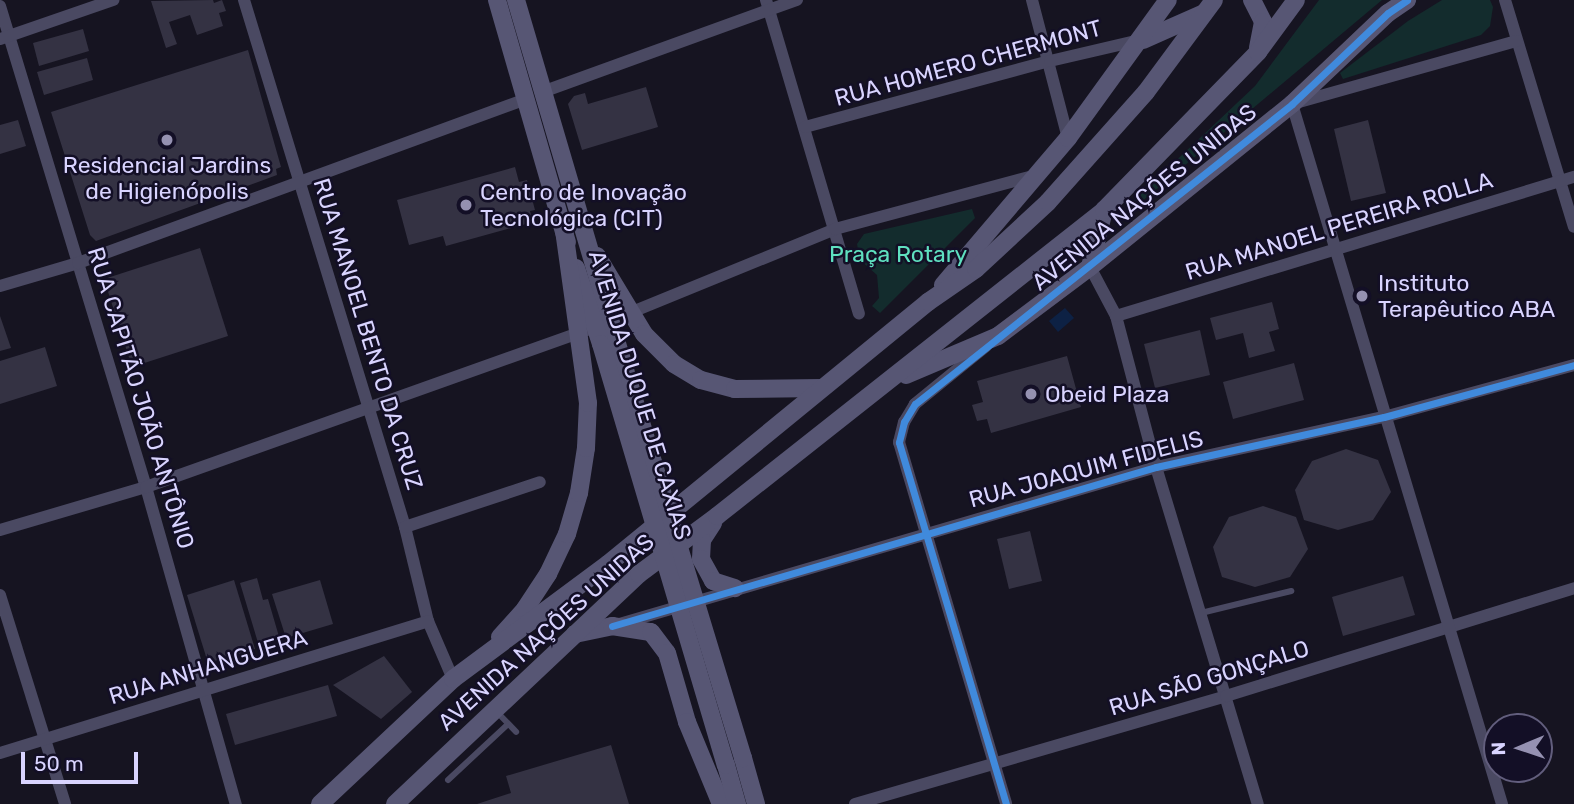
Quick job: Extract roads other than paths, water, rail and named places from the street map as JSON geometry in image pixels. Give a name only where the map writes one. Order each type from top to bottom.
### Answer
[{"type":"main road","name":"AVENIDA DUQUE DE CAXIAS","points":[[496,0],[564,231],[604,336],[734,761],[756,804]]},
{"type":"main road","name":"AVENIDA DUQUE DE CAXIAS","points":[[516,0],[545,91],[585,235],[604,336]]},
{"type":"main road","name":"AVENIDA NAÇÕES UNIDAS","points":[[928,302],[1068,138],[1142,40],[1168,0]]},
{"type":"main road","points":[[1142,40],[1225,0]]},
{"type":"main road","points":[[1252,0],[1263,22],[1258,52]]},
{"type":"main road","name":"AVENIDA NAÇÕES UNIDAS","points":[[395,804],[639,574],[717,516],[1104,210],[1258,52],[1296,0]]},
{"type":"main road","name":"AVENIDA NAÇÕES UNIDAS","points":[[998,336],[1090,267],[1292,104],[1388,13],[1407,0]]},
{"type":"main road","name":"AVENIDA NAÇÕES UNIDAS","points":[[320,804],[453,679],[608,564],[928,302],[976,270],[1048,202],[1146,92],[1211,6]]},
{"type":"main road","points":[[1090,267],[1104,210]]},
{"type":"main road","points":[[493,649],[548,574],[567,534],[579,493],[586,448],[588,402],[564,231]]},
{"type":"main road","points":[[585,235],[651,342],[674,364],[701,380],[735,389],[822,388]]},
{"type":"main road","points":[[884,384],[998,336]]},
{"type":"main road","points":[[717,516],[702,540],[701,559],[713,581],[735,588]]},
{"type":"main road","points":[[572,635],[612,626],[651,632],[667,653],[687,722],[721,804]]},
{"type":"main road","name":"AVENIDA DUQUE DE CAXIAS","points":[[734,761],[737,804]]},
{"type":"street","points":[[4,38],[113,0]]},
{"type":"street","name":"RUA MANOEL BENTO DA CRUZ","points":[[244,0],[405,527],[428,621],[453,679]]},
{"type":"street","points":[[545,91],[767,4],[797,0]]},
{"type":"street","points":[[1032,0],[1068,138]]},
{"type":"street","points":[[1505,0],[1574,227]]},
{"type":"street","points":[[767,4],[859,314]]},
{"type":"street","name":"RUA CAPITÃO JOÃO ANTÔNIO","points":[[0,6],[4,38],[78,263],[146,487],[236,804]]},
{"type":"street","name":"RUA HOMERO CHERMONT","points":[[805,127],[1050,61],[1142,40]]},
{"type":"street","points":[[1502,804],[1292,104],[1516,41]]},
{"type":"street","points":[[0,286],[78,263],[526,99]]},
{"type":"street","points":[[632,312],[835,229],[1033,176]]},
{"type":"street","name":"RUA MANOEL PEREIRA ROLLA","points":[[1116,316],[1336,247],[1574,177]]},
{"type":"street","points":[[1090,267],[1116,316],[1156,467],[1258,804]]},
{"type":"street","points":[[0,530],[146,487],[577,332],[604,336]]},
{"type":"street","name":"AVENIDA NAÇÕES UNIDAS","points":[[925,533],[899,442],[904,422],[915,404],[998,336]]},
{"type":"street","name":"RUA JOAQUIM FIDELIS","points":[[612,626],[1156,467],[1384,417],[1574,365]]},
{"type":"street","points":[[405,527],[540,482]]},
{"type":"street","points":[[925,533],[1006,804]]},
{"type":"street","name":"RUA SÃO GONÇALO","points":[[855,804],[1226,696],[1574,588]]},
{"type":"street","points":[[0,595],[65,804]]},
{"type":"street","name":"RUA ANHANGUERA","points":[[0,753],[428,621]]},
{"type":"lane","points":[[1199,613],[1291,591]]},
{"type":"lane","points":[[495,710],[516,732]]},
{"type":"lane","points":[[448,780],[508,724]]},
{"type":"water","points":[[1065,308],[1074,318],[1058,332],[1049,321]]},
{"type":"place","name":"Residencial Jardins de Higienópolis","points":[[167,140]]},
{"type":"place","name":"Centro de Inovação Tecnológica (CIT)","points":[[466,205]]},
{"type":"place","name":"Instituto Terapêutico ABA","points":[[1362,296]]},
{"type":"place","name":"Obeid Plaza","points":[[1031,394]]},
{"type":"park label","name":"Praça Rotary","points":[[898,254]]}]
